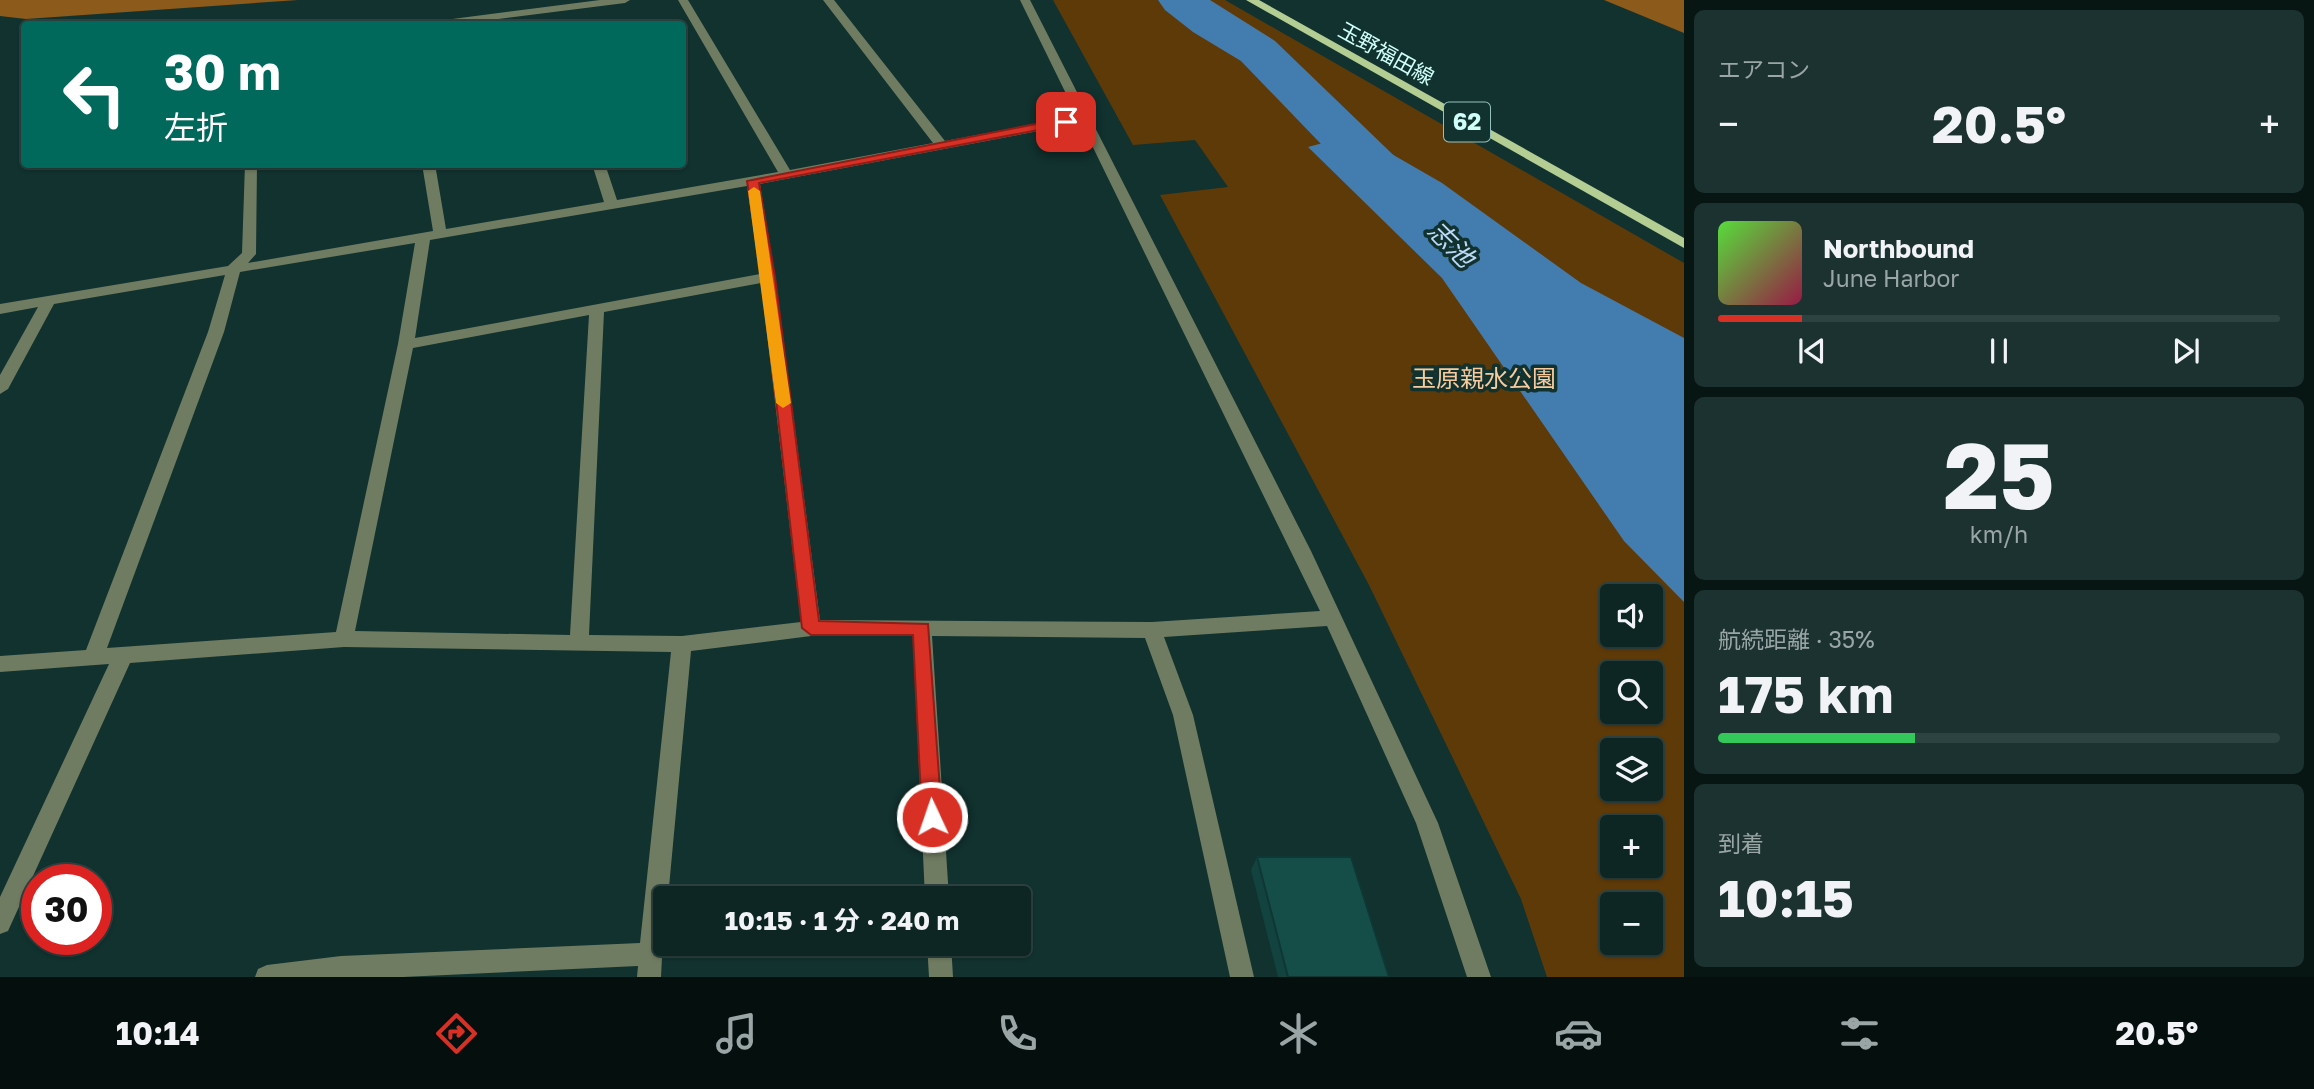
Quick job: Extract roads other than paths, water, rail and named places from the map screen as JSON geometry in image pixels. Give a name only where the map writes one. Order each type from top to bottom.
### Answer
[{"type":"main road","name":"玉野福田線","points":[[1251,0],[1684,244]]},
{"type":"street","points":[[461,21],[625,0]]},
{"type":"street","points":[[683,0],[785,173]]},
{"type":"street","points":[[828,0],[941,145]]},
{"type":"street","points":[[1025,0],[1302,551],[1427,822],[1479,977]]},
{"type":"street","points":[[544,10],[548,21]]},
{"type":"street","points":[[0,309],[235,266],[432,236],[753,181],[1083,119]]},
{"type":"street","points":[[94,656],[216,332],[235,266],[249,254],[251,168]]},
{"type":"street","points":[[344,639],[406,344],[432,236],[428,168]]},
{"type":"street","points":[[599,168],[611,204]]},
{"type":"street","points":[[753,181],[768,277],[811,628]]},
{"type":"street","points":[[406,344],[768,277]]},
{"type":"street","points":[[0,389],[50,300]]},
{"type":"street","points":[[579,643],[597,309]]},
{"type":"street","points":[[0,664],[344,639],[682,644],[811,628],[1152,630],[1331,618]]},
{"type":"street","points":[[922,629],[936,886]]},
{"type":"street","points":[[1152,630],[1183,715],[1242,977]]},
{"type":"street","points":[[267,977],[340,972],[650,965],[682,644]]},
{"type":"street","points":[[0,923],[123,655]]},
{"type":"street","points":[[940,956],[941,977]]},
{"type":"water","points":[[1357,134],[1442,183],[1581,283],[1684,338],[1684,602],[1624,541],[1442,278],[1308,147]]},
{"type":"waterway","name":"志池","points":[[1181,0],[1210,22],[1258,51],[1418,211]]},
{"type":"park label","name":"玉原親水公園","points":[[1484,379]]}]
